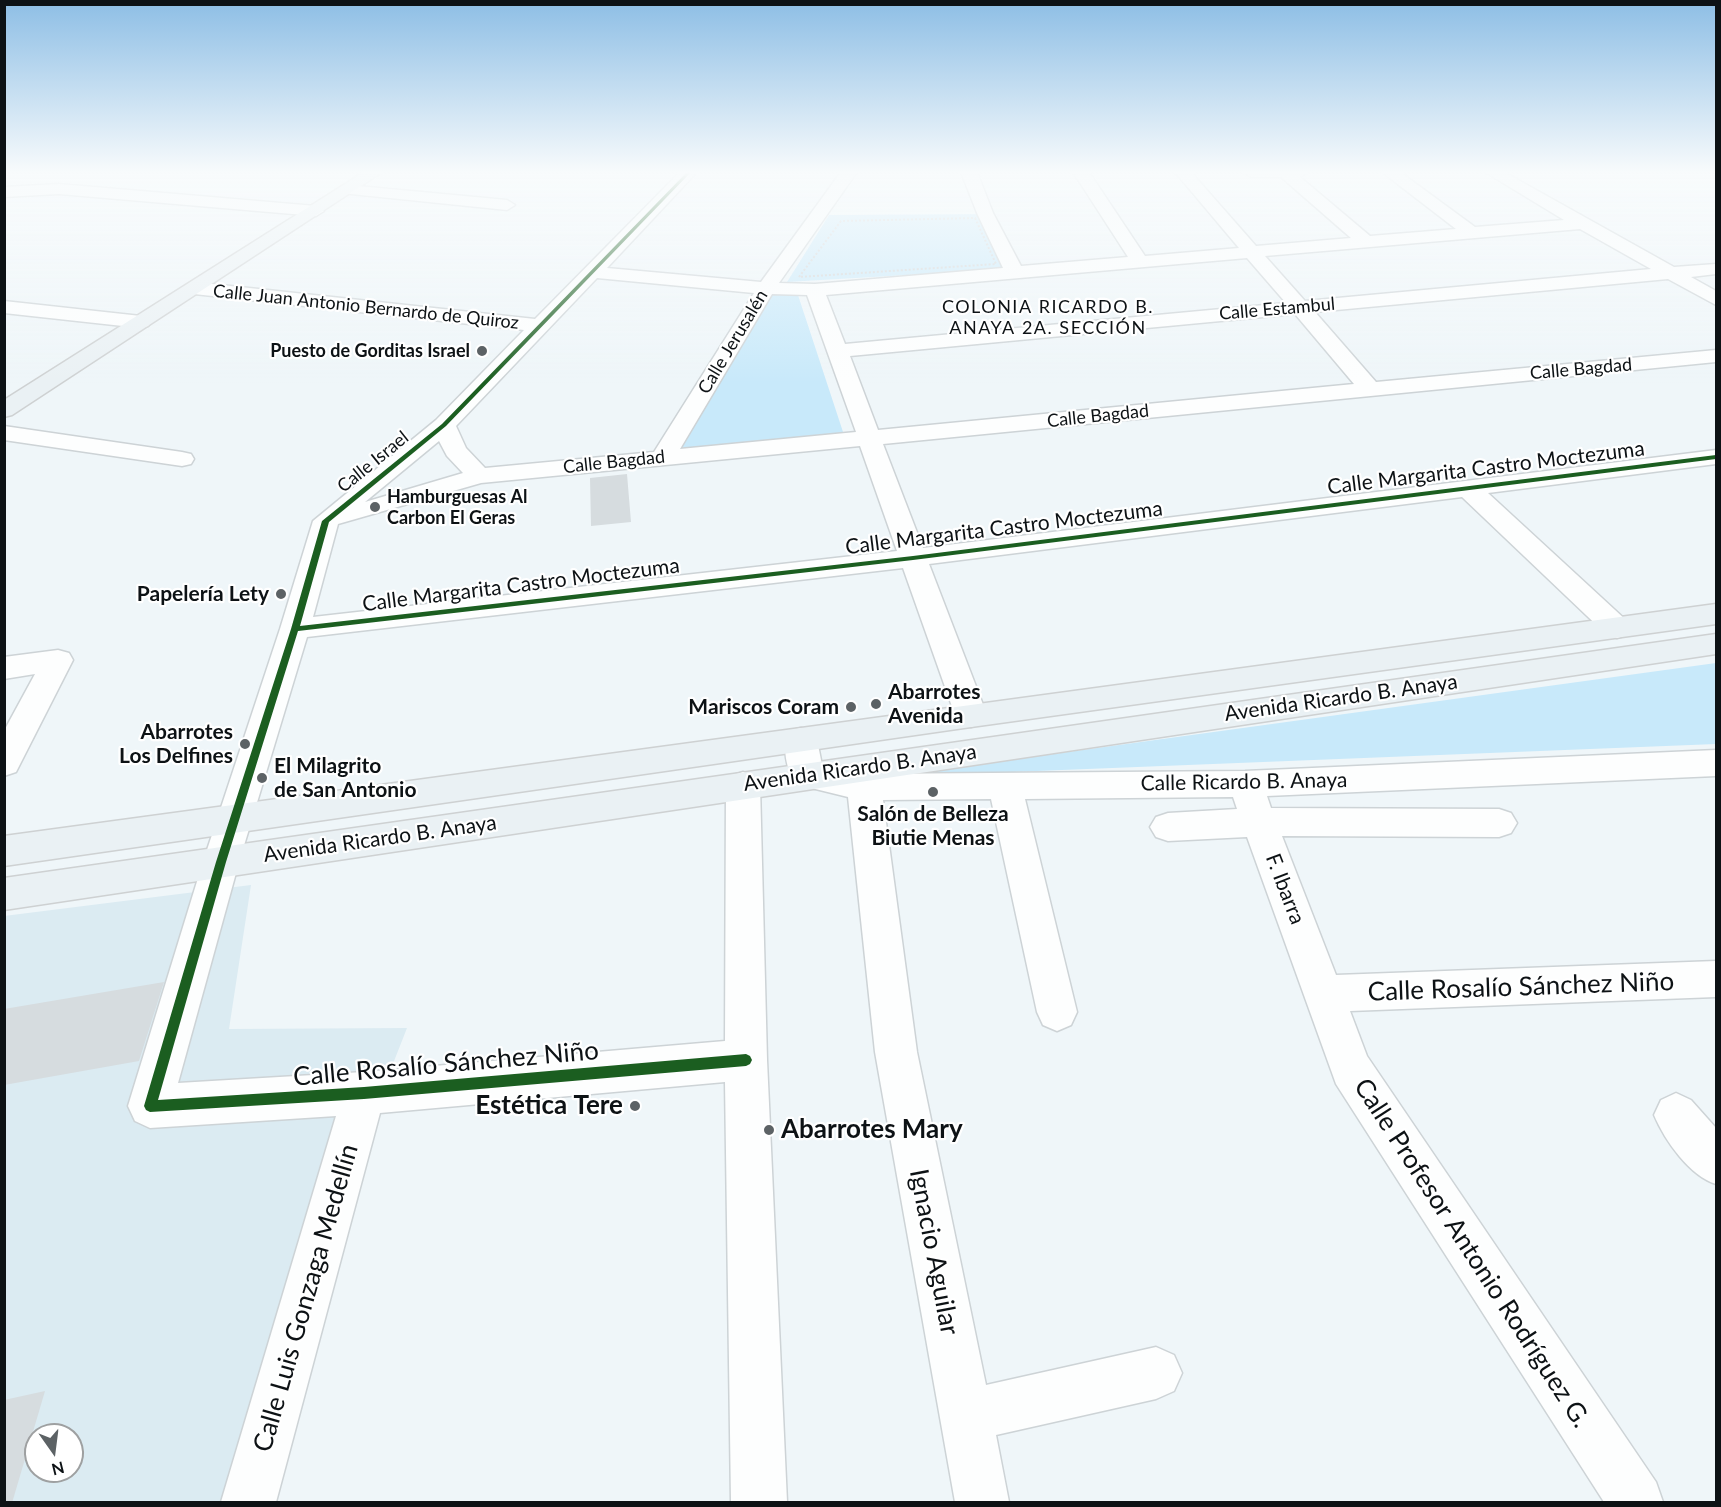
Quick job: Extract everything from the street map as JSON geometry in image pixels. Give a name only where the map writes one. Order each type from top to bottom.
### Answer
[{"type":"main road","points":[[4,410],[266,242]]},
{"type":"main road","name":"Avenida Ricardo B. Anaya","points":[[4,851],[971,715],[1716,614]]},
{"type":"main road","name":"Avenida Ricardo B. Anaya","points":[[4,894],[1716,644]]},
{"type":"street","name":"Calle Israel","points":[[326,521],[444,425],[621,242]]},
{"type":"street","name":"Calle Jerusalén","points":[[663,457],[766,288],[799,242]]},
{"type":"street","points":[[1000,242],[1015,273]]},
{"type":"street","points":[[1127,242],[1140,262]]},
{"type":"street","points":[[1244,242],[1369,388]]},
{"type":"street","points":[[592,272],[766,288],[815,290],[1362,242]]},
{"type":"street","points":[[1617,242],[1716,299]]},
{"type":"street","name":"Calle Estambul","points":[[837,351],[1716,269]]},
{"type":"street","name":"Calle Juan Antonio Bernardo de Quiroz","points":[[194,288],[539,326]]},
{"type":"street","points":[[815,290],[971,715]]},
{"type":"street","points":[[4,307],[141,322]]},
{"type":"street","name":"Calle Bagdad","points":[[326,521],[479,476],[1716,356]]},
{"type":"street","points":[[444,425],[455,451],[479,476]]},
{"type":"street","points":[[11,439],[182,459]]},
{"type":"street","name":"Calle Margarita Castro Moctezuma","points":[[295,629],[913,558],[1716,457]]},
{"type":"street","points":[[1469,489],[1617,628]]},
{"type":"street","points":[[221,862],[295,629],[326,521]]},
{"type":"street","points":[[4,668],[58,660],[7,755]]},
{"type":"street","points":[[801,740],[807,776]]},
{"type":"street","name":"Calle Ricardo B. Anaya","points":[[807,776],[864,787],[1245,784],[1716,763]]},
{"type":"street","name":"F. Ibarra","points":[[1245,784],[1325,994]]},
{"type":"street","points":[[743,785],[746,1060],[759,1503]]},
{"type":"street","points":[[1005,785],[1057,1012]]},
{"type":"street","name":"Ignacio Aguilar","points":[[864,787],[896,1052],[982,1503]]},
{"type":"street","points":[[1168,827],[1260,822],[1499,823]]},
{"type":"street","name":"Calle Rosalío Sánchez Niño","points":[[221,862],[150,1106],[364,1093],[746,1060]]},
{"type":"street","name":"Calle Rosalío Sánchez Niño","points":[[1325,994],[1716,979]]},
{"type":"street","name":"Calle Profesor Antonio Rodríguez G.","points":[[1325,994],[1351,1069],[1636,1503]]},
{"type":"street","name":"Calle Luis Gonzaga Medellín","points":[[248,1503],[364,1093]]},
{"type":"street","points":[[1676,1115],[1716,1162]]},
{"type":"street","points":[[965,1416],[1156,1372]]},
{"type":"path","points":[[824,242],[799,277],[996,264],[986,242]]},
{"type":"shaded area","points":[[812,242],[998,242],[1011,269],[787,282]]},
{"type":"shaded area","points":[[771,292],[798,295],[844,435],[680,451]]},
{"type":"shaded area","points":[[1716,663],[1716,744],[886,777]]},
{"type":"shaded area","points":[[251,885],[229,1029],[407,1028],[221,1502],[5,1502],[4,916]]},
{"type":"building","points":[[627,474],[631,522],[591,526],[590,478]]},
{"type":"building","points":[[164,982],[139,1061],[4,1085],[4,1009]]},
{"type":"building","points":[[45,1391],[36,1423],[24,1423],[24,1462],[12,1503],[4,1503],[4,1400]]},
{"type":"cycle path","points":[[621,242],[444,425],[326,521],[295,629],[221,862],[150,1106],[364,1093],[746,1060]]},
{"type":"cycle path","points":[[295,629],[913,558],[1716,457]]},
{"type":"place","name":"Puesto de Gorditas Israel","points":[[482,351]]},
{"type":"place","name":"Hamburguesas Al Carbon El Geras","points":[[375,507]]},
{"type":"place","name":"Papelería Lety","points":[[281,594]]},
{"type":"place","name":"Abarrotes Avenida","points":[[876,704]]},
{"type":"place","name":"Mariscos Coram","points":[[851,707]]},
{"type":"place","name":"Abarrotes Los Delfines","points":[[245,744]]},
{"type":"place","name":"El Milagrito de San Antonio","points":[[262,778]]},
{"type":"place","name":"Salón de Belleza Biutie Menas","points":[[933,792]]},
{"type":"place","name":"Estética Tere","points":[[635,1106]]},
{"type":"place","name":"Abarrotes Mary","points":[[769,1130]]},
{"type":"district","name":"COLONIA RICARDO B. ANAYA 2A. SECCIÓN","points":[[1048,317]]}]
